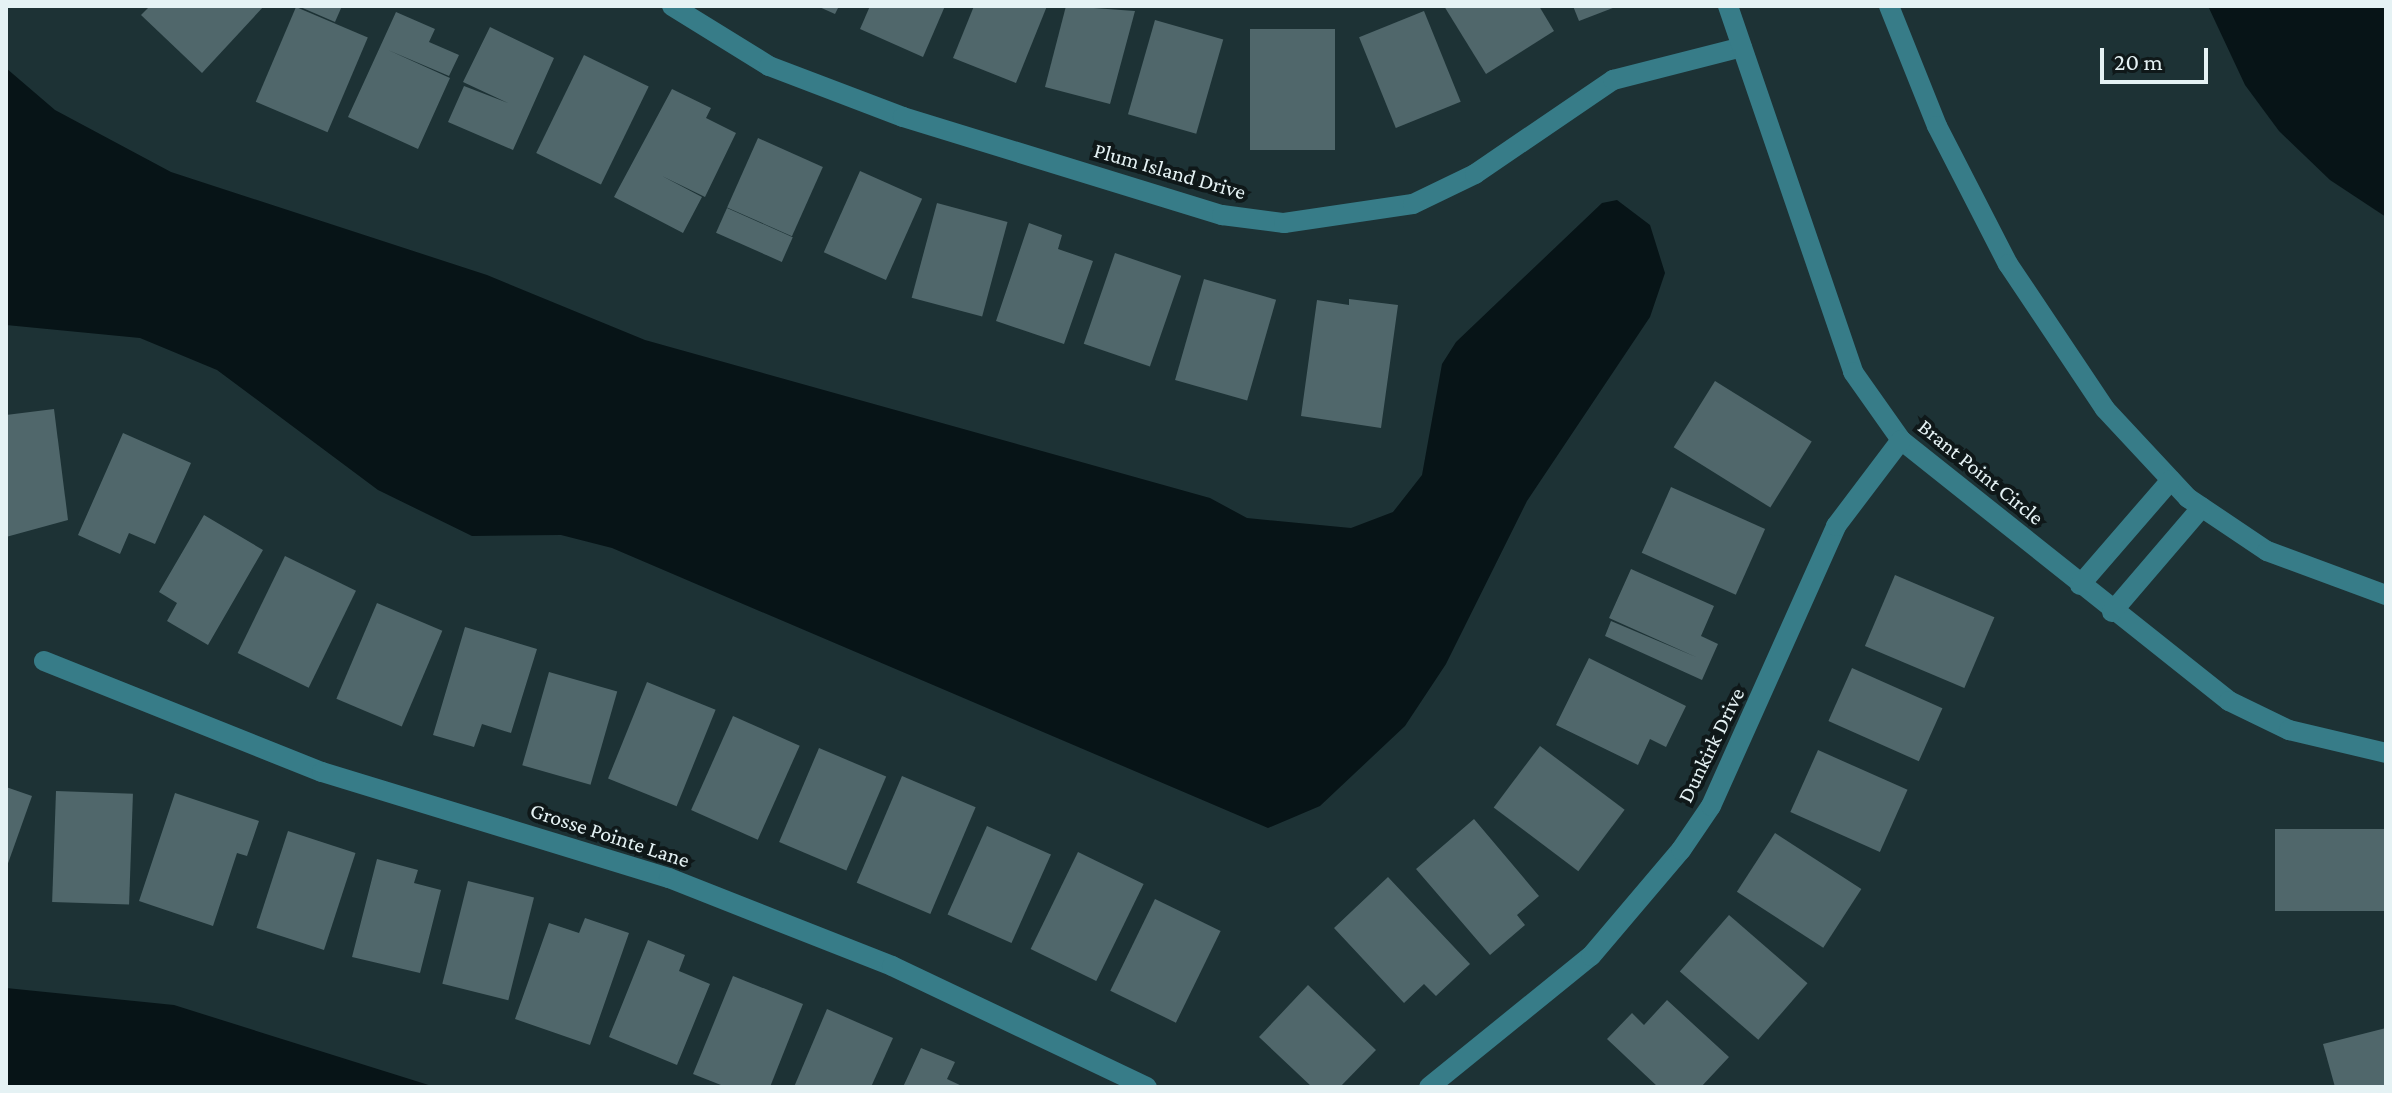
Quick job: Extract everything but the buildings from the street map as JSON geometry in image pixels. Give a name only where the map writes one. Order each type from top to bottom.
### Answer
[{"type":"street","name":"Plum Island Drive","points":[[672,6],[769,66],[889,113],[1222,215],[1284,223],[1413,204],[1475,174],[1613,80],[1742,47]]},
{"type":"street","name":"Brant Point Circle","points":[[1728,6],[1853,372],[1901,440],[2112,612],[2229,701],[2289,730],[2386,753]]},
{"type":"street","points":[[1889,6],[1937,126],[2008,264],[2105,409],[2171,480],[2202,507],[2267,551],[2386,595]]},
{"type":"street","name":"Dunkirk Drive","points":[[1429,1087],[1591,956],[1681,850],[1711,806],[1836,526],[1901,440]]},
{"type":"street","points":[[2080,585],[2171,480]]},
{"type":"street","points":[[2112,612],[2202,507]]},
{"type":"street","name":"Grosse Pointe Lane","points":[[44,661],[322,772],[669,878],[892,966],[1147,1087]]},
{"type":"shaded area","points":[[2208,6],[2386,6],[2386,217],[2330,180],[2279,131],[2245,85]]},
{"type":"shaded area","points":[[6,68],[55,110],[171,172],[487,275],[645,340],[1210,498],[1247,518],[1351,528],[1393,512],[1422,475],[1442,364],[1456,342],[1602,203],[1617,200],[1650,225],[1665,273],[1650,317],[1527,501],[1446,664],[1405,726],[1320,806],[1268,828],[612,548],[561,535],[472,536],[378,490],[217,370],[140,338],[6,325]]},
{"type":"shaded area","points":[[6,988],[174,1005],[435,1087],[6,1087]]}]
